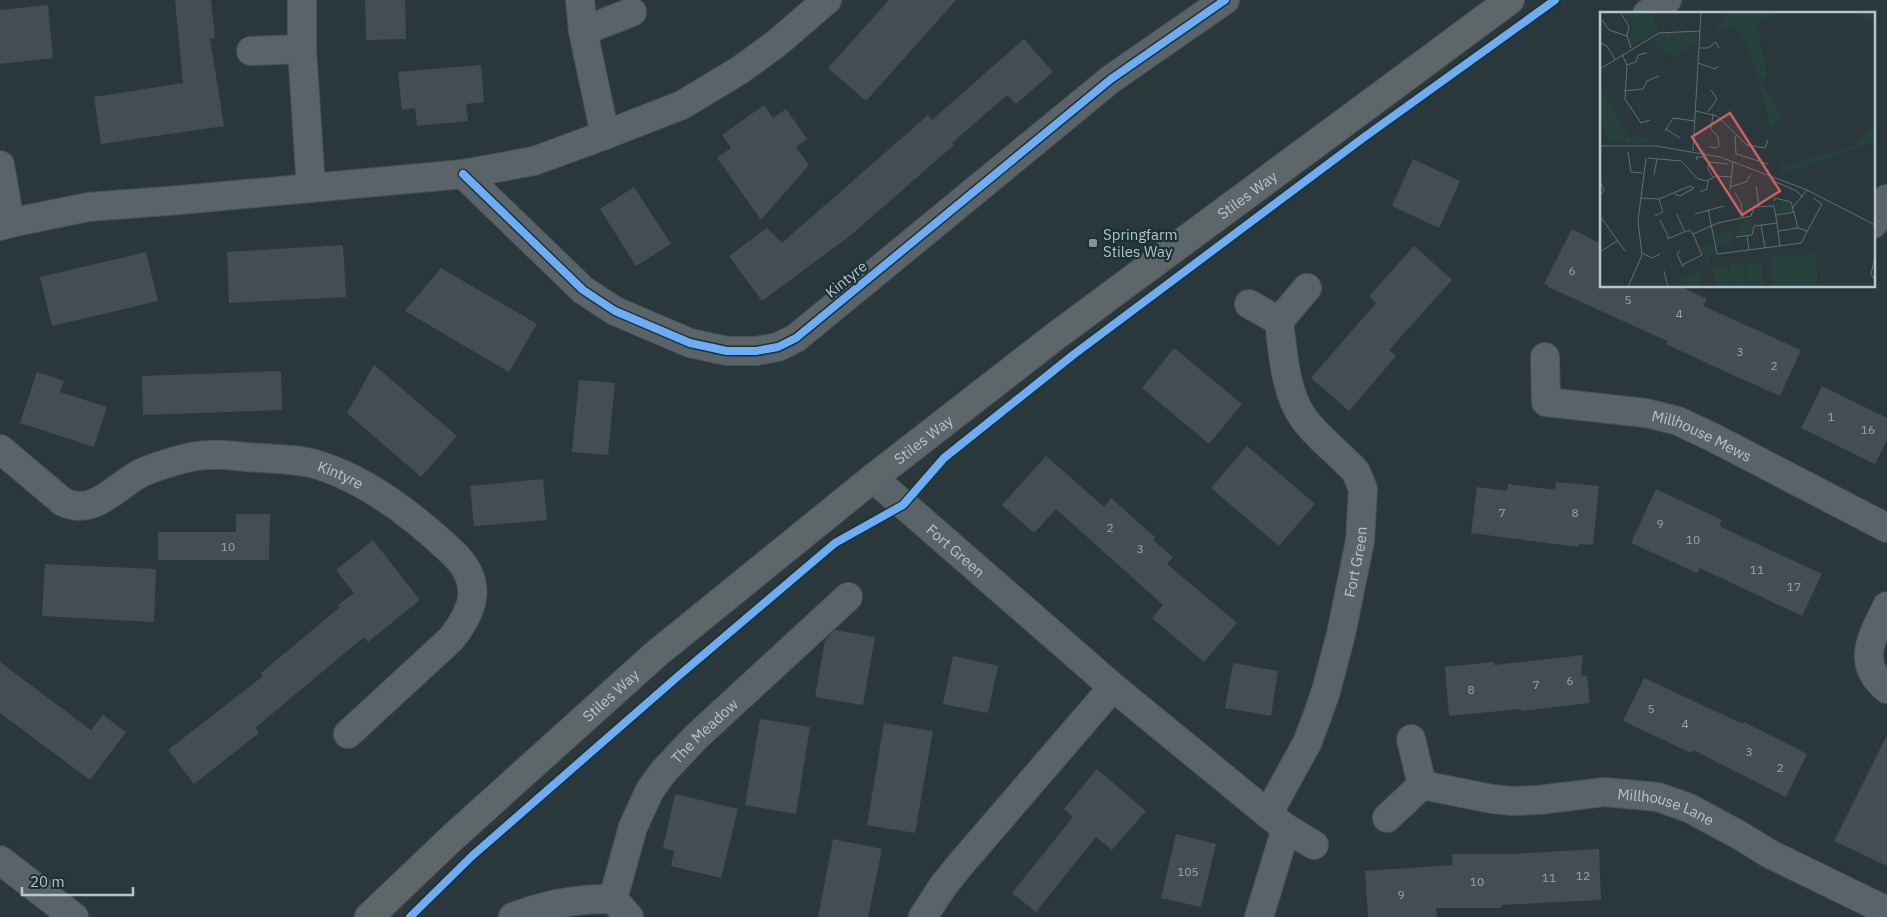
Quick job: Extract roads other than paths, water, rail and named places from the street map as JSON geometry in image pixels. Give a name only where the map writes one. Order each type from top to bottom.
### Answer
[{"type":"main road","name":"Stiles Way","points":[[369,917],[453,837],[656,654],[873,478],[1056,334],[1510,0]]},
{"type":"street","points":[[302,0],[302,48],[311,188]]},
{"type":"street","points":[[580,0],[583,31],[606,135]]},
{"type":"street","points":[[0,165],[5,225],[88,207],[463,174],[534,161],[682,105],[715,86],[777,43],[827,0]]},
{"type":"street","name":"Kintyre","points":[[463,174],[583,290],[615,311],[690,343],[727,351],[756,351],[778,347],[796,338],[1111,79],[1226,0]]},
{"type":"street","points":[[1650,12],[1667,0]]},
{"type":"street","points":[[583,31],[632,12]]},
{"type":"street","points":[[251,51],[302,48]]},
{"type":"street","points":[[1874,222],[1887,198]]},
{"type":"street","points":[[1249,304],[1280,321],[1307,288]]},
{"type":"street","name":"Fort Green","points":[[1277,821],[1326,691],[1341,634],[1360,541],[1363,498],[1361,482],[1356,472],[1304,420],[1295,403],[1283,350],[1280,321]]},
{"type":"street","name":"Millhouse Mews","points":[[1545,357],[1546,402],[1646,413],[1678,421],[1887,528]]},
{"type":"street","name":"Kintyre","points":[[0,448],[56,497],[70,505],[77,506],[89,506],[143,472],[179,460],[207,454],[316,464],[349,477],[390,502],[434,535],[462,562],[468,573],[472,584],[469,610],[451,639],[348,734]]},
{"type":"street","name":"Fort Green","points":[[873,478],[1113,687],[1277,821],[1314,845]]},
{"type":"street","name":"The Meadow","points":[[513,917],[550,905],[588,898],[621,908],[636,820],[650,790],[664,771],[696,737],[848,597]]},
{"type":"street","points":[[1887,606],[1872,639],[1868,653],[1869,666],[1876,679],[1887,689]]},
{"type":"street","points":[[923,917],[943,886],[960,865],[1113,687]]},
{"type":"street","points":[[1388,818],[1422,785],[1412,739]]},
{"type":"street","name":"Millhouse Lane","points":[[1422,785],[1492,799],[1512,801],[1538,800],[1604,792],[1658,797],[1689,808],[1770,854],[1887,911]]},
{"type":"street","points":[[1259,917],[1277,821]]},
{"type":"street","points":[[0,860],[74,917]]},
{"type":"place","name":"Springfarm Stiles Way","points":[[1093,243]]}]
